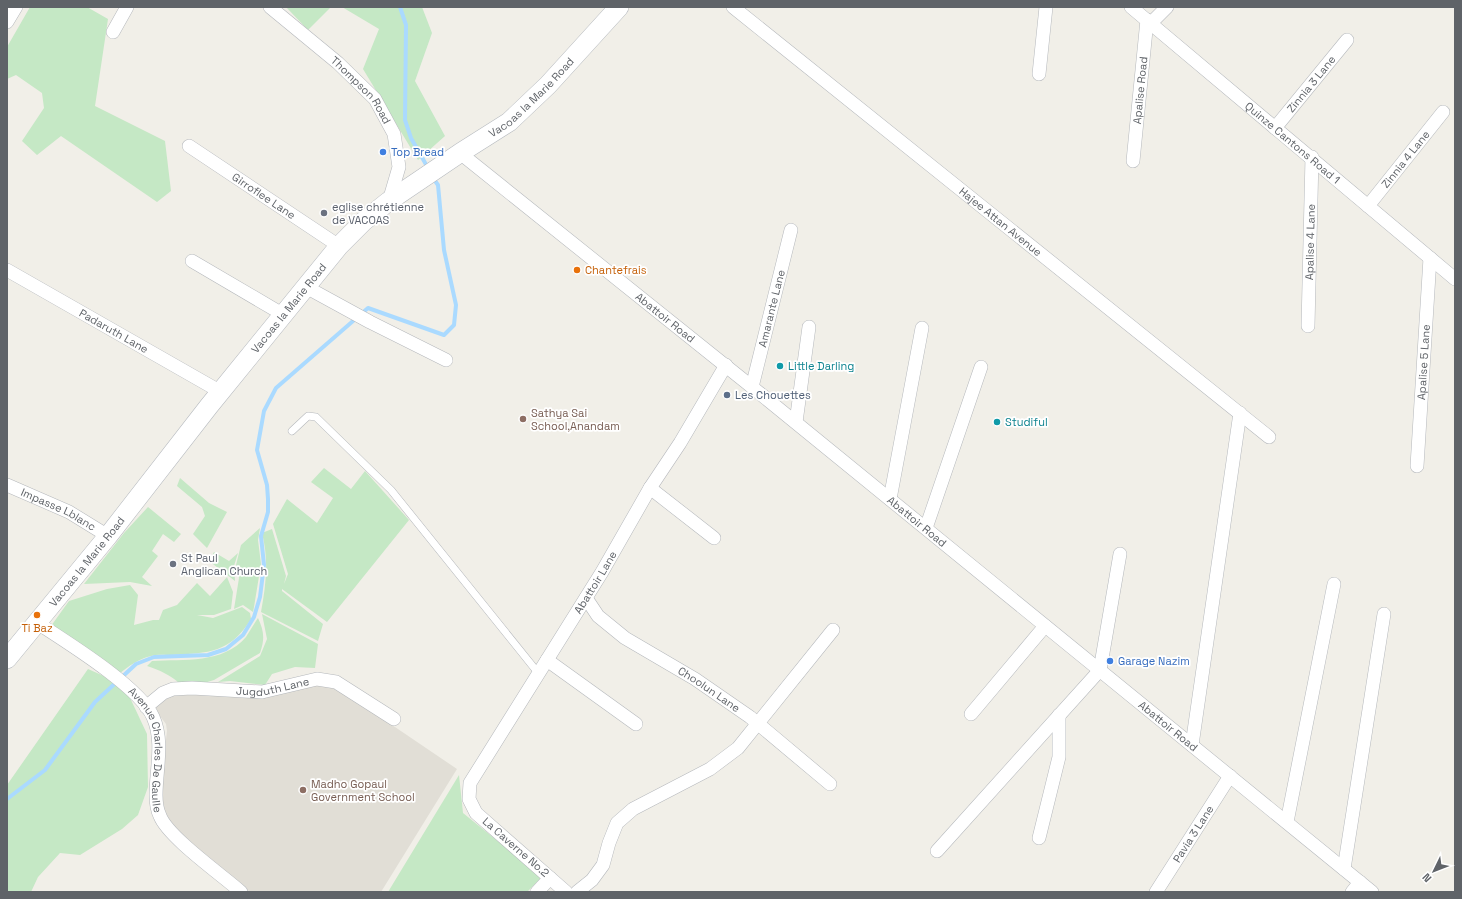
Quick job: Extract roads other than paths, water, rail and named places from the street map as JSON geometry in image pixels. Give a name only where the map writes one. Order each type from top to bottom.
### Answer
[{"type":"main road","name":"Vacoas la Marie Road","points":[[7,659],[108,536],[220,392],[339,246],[364,221],[389,201],[509,122],[526,108],[619,7]]},
{"type":"street","points":[[7,22],[16,7]]},
{"type":"street","points":[[113,32],[127,7]]},
{"type":"street","name":"Thompson Road","points":[[270,7],[338,63],[375,99],[394,134],[399,167],[389,201]]},
{"type":"street","name":"Hajee Attan Avenue","points":[[733,7],[1269,437]]},
{"type":"street","points":[[1039,74],[1046,7]]},
{"type":"street","name":"Quinze Cantons Road 1","points":[[1131,7],[1275,128],[1312,157],[1455,279]]},
{"type":"street","points":[[1149,22],[1167,7]]},
{"type":"street","name":"Apalise Road","points":[[1133,161],[1149,22]]},
{"type":"street","name":"Zinnia 3 Lane","points":[[1275,128],[1347,40]]},
{"type":"street","name":"Zinnia 4 Lane","points":[[1368,206],[1443,112]]},
{"type":"street","name":"Girroflee Lane","points":[[189,146],[339,246]]},
{"type":"street","name":"Abattoir Road","points":[[460,153],[726,365],[1287,822],[1344,869],[1356,887],[1372,892]]},
{"type":"street","name":"Apalise 4 Lane","points":[[1308,326],[1312,157]]},
{"type":"street","name":"Amarante Lane","points":[[752,387],[790,230]]},
{"type":"street","name":"Apalise 5 Lane","points":[[1417,466],[1430,258]]},
{"type":"street","points":[[192,261],[284,315]]},
{"type":"street","name":"Padaruth Lane","points":[[7,270],[220,392]]},
{"type":"street","points":[[306,287],[370,322],[446,360]]},
{"type":"street","points":[[796,422],[809,327]]},
{"type":"street","points":[[890,499],[922,328]]},
{"type":"street","name":"Abattoir Lane","points":[[468,799],[470,783],[586,598],[650,488],[680,443],[726,365]]},
{"type":"street","points":[[926,528],[981,367]]},
{"type":"street","points":[[1192,745],[1240,413]]},
{"type":"street","name":"Impasse Lblanc","points":[[7,485],[69,512],[108,536]]},
{"type":"street","points":[[650,488],[714,538]]},
{"type":"street","points":[[937,851],[1100,670],[1120,554]]},
{"type":"street","points":[[1287,822],[1334,584]]},
{"type":"street","name":"Choolun Lane","points":[[586,598],[598,616],[625,638],[695,679],[757,723],[830,784]]},
{"type":"street","points":[[1344,869],[1384,614]]},
{"type":"street","name":"Avenue Charles De Gaulle","points":[[36,622],[94,661],[135,693],[153,716],[158,732],[156,796],[160,816],[177,838],[241,892]]},
{"type":"street","points":[[971,714],[1045,626]]},
{"type":"street","points":[[577,892],[592,880],[603,865],[609,843],[617,823],[633,809],[710,769],[738,748],[833,630]]},
{"type":"street","points":[[547,660],[636,724]]},
{"type":"street","name":"Jugduth Lane","points":[[146,707],[163,693],[173,689],[192,688],[262,692],[317,679],[336,682],[394,719]]},
{"type":"street","points":[[1039,838],[1059,757],[1059,715]]},
{"type":"street","name":"Pavia 3 Lane","points":[[1156,892],[1230,776]]},
{"type":"street","name":"La Caverne No.2","points":[[468,799],[476,813],[566,892]]},
{"type":"street","points":[[537,892],[550,878]]},
{"type":"lane","points":[[292,431],[308,416],[316,417],[391,490],[538,674]]},
{"type":"waterway","points":[[400,7],[406,25],[405,120],[411,138],[428,168]]},
{"type":"waterway","points":[[7,799],[45,770],[95,702],[136,664],[154,657],[208,655],[226,649],[243,635],[254,617],[260,597],[264,565],[261,536],[268,512],[268,499],[267,485],[257,450],[264,411],[276,388],[368,308],[444,335],[454,325],[456,305],[444,250],[438,185],[433,178]]},
{"type":"place","name":"Top Bread","points":[[383,152]]},
{"type":"place","name":"eglise chrétienne de VACOAS","points":[[324,213]]},
{"type":"place","name":"Chantefrais","points":[[577,270]]},
{"type":"place","name":"Little Darling","points":[[780,366]]},
{"type":"place","name":"Les Chouettes","points":[[727,395]]},
{"type":"place","name":"Sathya Sai School,Anandam","points":[[523,419]]},
{"type":"place","name":"Studiful","points":[[997,422]]},
{"type":"place","name":"St Paul Anglican Church","points":[[173,564]]},
{"type":"place","name":"Ti Baz","points":[[37,615]]},
{"type":"place","name":"Garage Nazim","points":[[1110,661]]},
{"type":"place","name":"Madho Gopaul Government School","points":[[303,790]]}]
